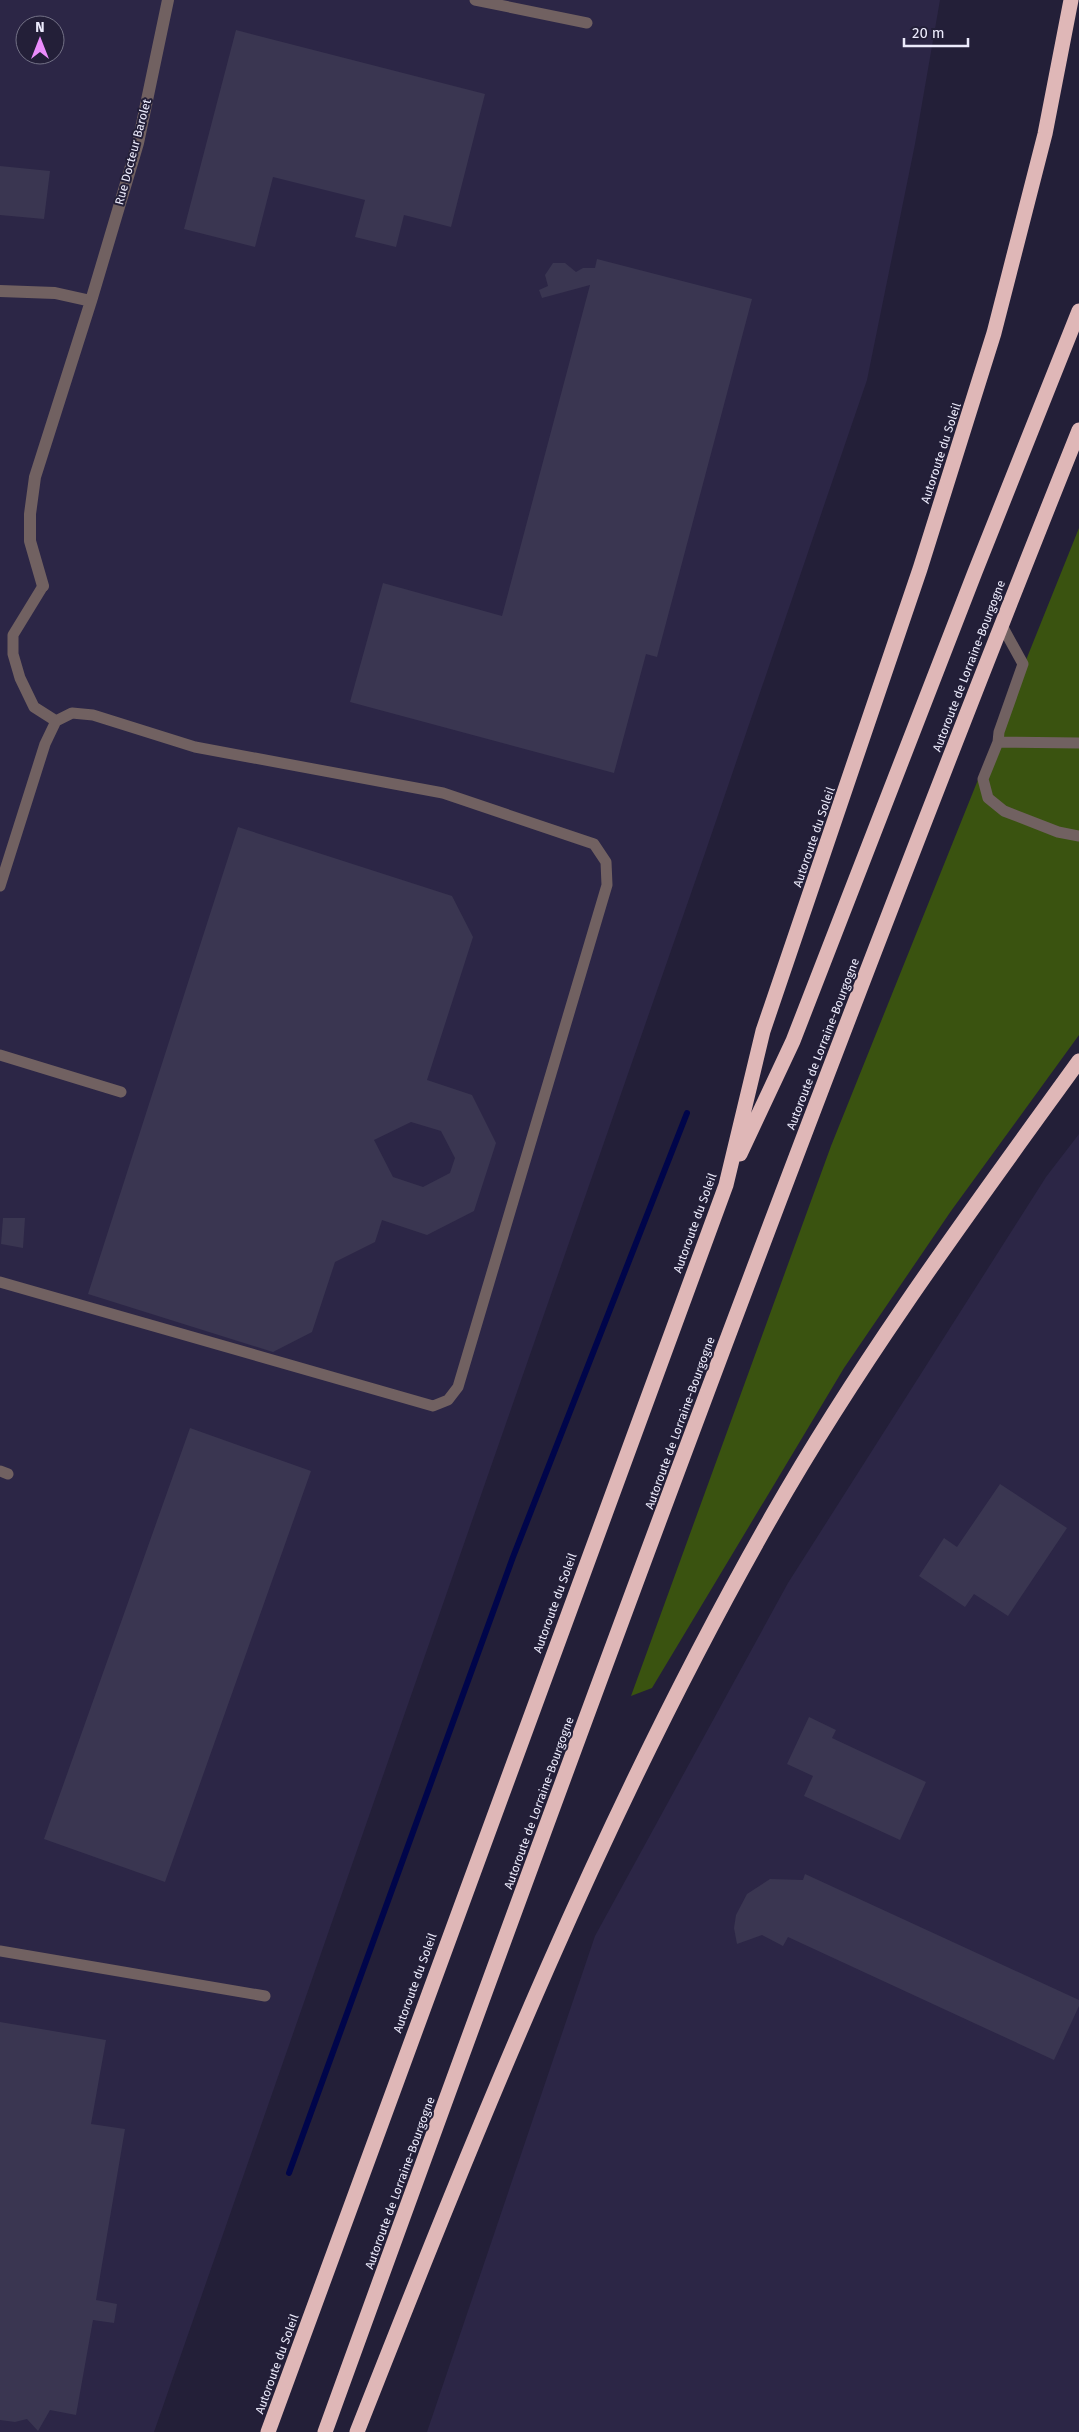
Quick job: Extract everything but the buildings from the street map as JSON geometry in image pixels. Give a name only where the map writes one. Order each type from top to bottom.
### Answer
[{"type":"highway","name":"Autoroute du Soleil","points":[[268,2432],[551,1655],[726,1185],[763,1032],[920,569],[994,333],[1045,134],[1071,0]]},
{"type":"highway","points":[[726,1185],[793,1041],[975,572],[1079,311]]},
{"type":"highway","name":"Autoroute de Lorraine-Bourgogne","points":[[325,2432],[718,1364],[1002,624],[1079,430]]},
{"type":"highway","points":[[358,2432],[519,2036],[620,1810],[694,1658],[775,1511],[841,1403],[933,1263],[1079,1061]]},
{"type":"street","name":"Rue Docteur Barolet","points":[[43,586],[30,541],[30,514],[35,477],[91,301],[138,143],[168,0]]},
{"type":"street","points":[[0,290],[55,293],[91,301]]},
{"type":"lane","points":[[475,0],[587,23]]},
{"type":"lane","points":[[43,586],[13,635],[13,654],[20,678],[34,708],[56,721]]},
{"type":"lane","points":[[1002,624],[1023,664],[999,732],[998,742],[983,780],[988,798],[1004,811],[1058,832],[1079,836]]},
{"type":"lane","points":[[0,886],[45,744],[56,721],[72,713],[93,715],[195,747],[443,793],[594,844],[606,862],[607,885],[458,1387],[448,1400],[433,1406],[0,1282]]},
{"type":"lane","points":[[998,742],[1079,743]]},
{"type":"lane","points":[[0,1055],[121,1092]]},
{"type":"lane","points":[[0,1951],[265,1996]]},
{"type":"shaded area","points":[[0,0],[940,0],[915,144],[867,380],[704,856],[154,2432],[0,2432]]},
{"type":"shaded area","points":[[1079,1134],[1079,2432],[427,2432],[595,1936],[788,1583],[1046,1177]]},
{"type":"green space","points":[[1079,528],[1079,1035],[951,1211],[844,1368],[652,1688],[631,1696],[831,1146]]},
{"type":"waterway","points":[[289,2173],[513,1557],[687,1113]]}]
